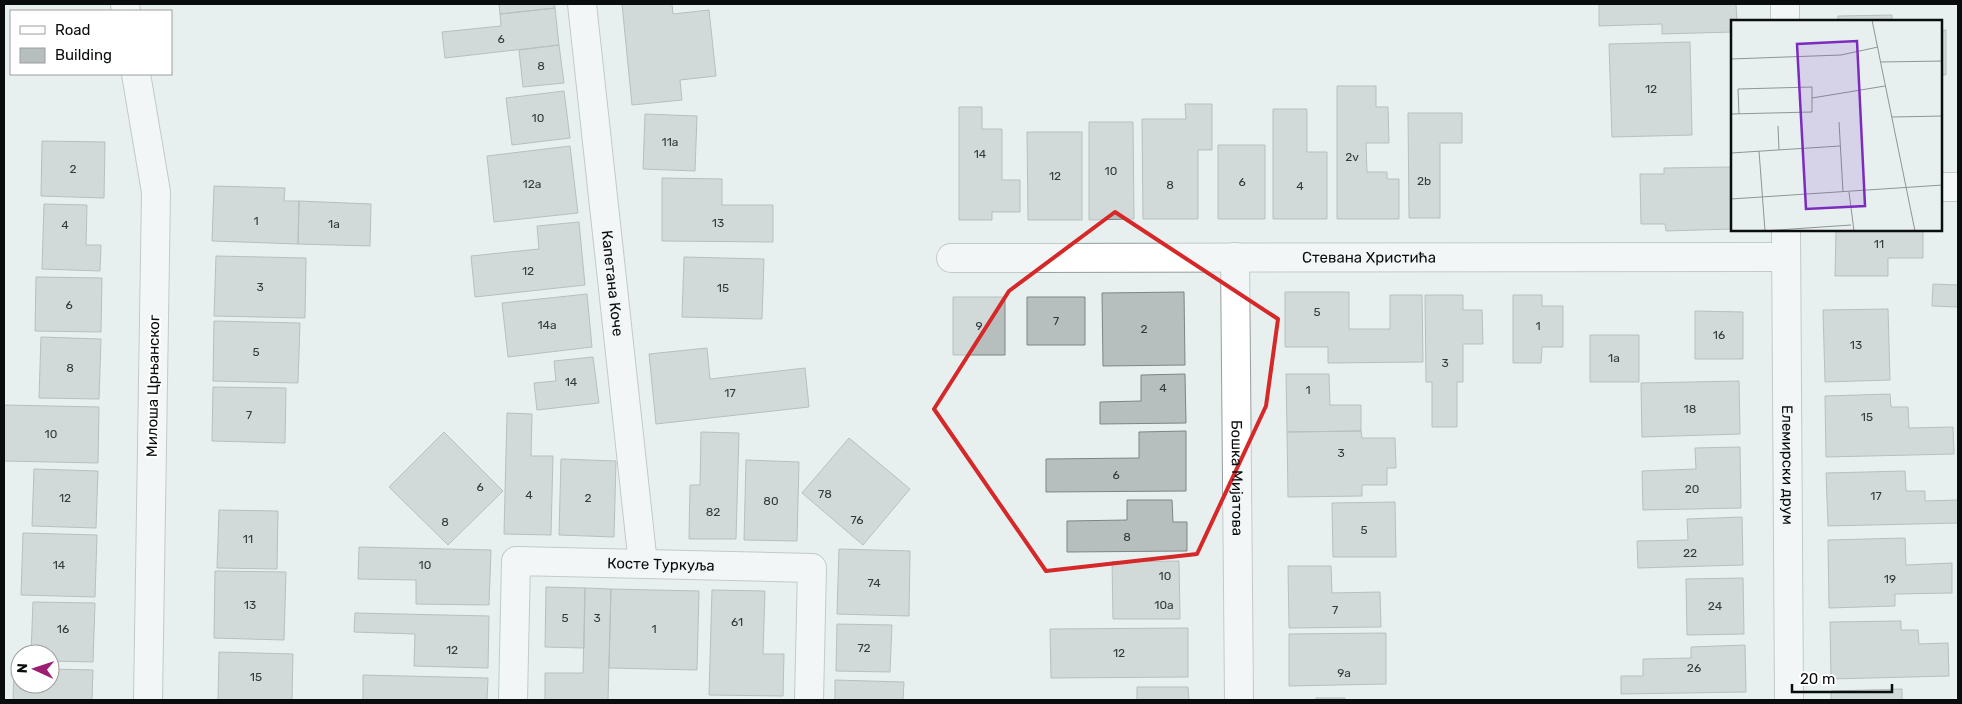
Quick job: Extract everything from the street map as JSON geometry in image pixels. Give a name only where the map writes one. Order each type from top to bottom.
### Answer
[{"type":"street","name":"Капетана Коче","points":[[582,4],[643,564]]},
{"type":"street","points":[[1785,4],[1785,20]]},
{"type":"street","name":"Милоша Црњанског","points":[[136,75],[156,192],[148,700]]},
{"type":"street","points":[[1942,187],[1958,187]]},
{"type":"street","name":"Елемирски друм","points":[[1786,231],[1789,700]]},
{"type":"street","name":"Бошка Мијатова","points":[[1235,257],[1239,700]]},
{"type":"street","name":"Стевана Христића","points":[[951,258],[1786,257]]},
{"type":"street","name":"Косте Туркуља","points":[[513,700],[516,561],[812,568],[809,700]]},
{"type":"highlighted area","points":[[1115,212],[1278,319],[1266,406],[1197,554],[1046,571],[934,409],[1009,291]]},
{"type":"building","points":[[499,4],[555,4],[555,8],[500,14]]},
{"type":"building","points":[[622,4],[672,4],[673,14],[709,10],[716,76],[680,80],[682,100],[632,105]]},
{"type":"building","points":[[1599,4],[1736,4],[1737,20],[1731,20],[1731,32],[1662,34],[1662,24],[1599,26]]},
{"type":"building","points":[[555,8],[559,45],[445,58],[442,32],[501,26],[500,14]]},
{"type":"building","points":[[1892,15],[1892,20],[1838,20],[1838,16]]},
{"type":"building","points":[[1942,30],[1946,30],[1946,75],[1942,75]]},
{"type":"building","points":[[1690,42],[1692,135],[1612,137],[1609,44]]},
{"type":"building","points":[[559,45],[564,83],[523,87],[519,50]]},
{"type":"building","points":[[1337,86],[1376,86],[1376,107],[1388,107],[1389,143],[1366,143],[1367,172],[1387,172],[1387,179],[1399,179],[1399,219],[1337,219]]},
{"type":"building","points":[[564,91],[570,138],[512,145],[506,98]]},
{"type":"building","points":[[1185,104],[1212,104],[1212,150],[1198,150],[1198,219],[1143,219],[1142,119],[1186,119]]},
{"type":"building","points":[[959,107],[982,107],[982,129],[1002,129],[1002,180],[1020,180],[1020,212],[992,212],[992,220],[959,220]]},
{"type":"building","points":[[1273,109],[1307,109],[1307,152],[1327,152],[1327,219],[1273,219]]},
{"type":"building","points":[[1408,113],[1462,113],[1462,143],[1440,143],[1440,218],[1409,218]]},
{"type":"building","points":[[645,114],[697,116],[695,171],[643,169]]},
{"type":"building","points":[[1089,122],[1133,122],[1134,219],[1089,220]]},
{"type":"building","points":[[1027,132],[1082,132],[1082,220],[1028,220]]},
{"type":"building","points":[[42,141],[105,142],[104,198],[41,196]]},
{"type":"building","points":[[1218,145],[1265,145],[1265,219],[1218,219]]},
{"type":"building","points":[[570,146],[578,213],[494,222],[487,156]]},
{"type":"building","points":[[1731,167],[1731,229],[1666,231],[1665,224],[1641,224],[1640,174],[1664,174],[1664,168]]},
{"type":"building","points":[[662,178],[722,179],[722,205],[773,205],[773,242],[662,241]]},
{"type":"building","points":[[214,186],[285,188],[284,201],[299,201],[298,244],[212,241]]},
{"type":"building","points":[[299,201],[371,204],[370,246],[298,244]]},
{"type":"building","points":[[44,204],[87,205],[86,245],[101,245],[100,271],[42,269]]},
{"type":"building","points":[[579,222],[585,285],[475,297],[471,256],[539,249],[537,226]]},
{"type":"building","points":[[1836,231],[1923,231],[1923,258],[1888,258],[1888,276],[1835,276]]},
{"type":"building","points":[[216,256],[306,258],[305,318],[214,316]]},
{"type":"building","points":[[684,257],[764,259],[762,319],[682,317]]},
{"type":"building","points":[[36,277],[102,278],[101,332],[35,331]]},
{"type":"building","points":[[1933,284],[1958,285],[1958,307],[1932,306]]},
{"type":"building","points":[[1184,292],[1185,365],[1103,366],[1102,293]]},
{"type":"building","points":[[1285,292],[1349,292],[1349,329],[1390,329],[1390,295],[1422,295],[1423,362],[1328,363],[1328,347],[1285,347]]},
{"type":"building","points":[[587,294],[592,347],[508,357],[502,303]]},
{"type":"building","points":[[1425,295],[1463,295],[1463,310],[1482,310],[1483,344],[1463,344],[1463,382],[1457,382],[1457,427],[1432,427],[1432,382],[1426,382]]},
{"type":"building","points":[[1513,295],[1542,295],[1542,306],[1563,306],[1563,347],[1542,347],[1541,363],[1513,363]]},
{"type":"building","points":[[953,297],[1005,297],[1005,355],[953,355]]},
{"type":"building","points":[[1027,297],[1085,297],[1085,345],[1027,345]]},
{"type":"building","points":[[1888,309],[1890,380],[1825,382],[1823,310]]},
{"type":"building","points":[[1695,311],[1743,312],[1743,359],[1695,359]]},
{"type":"building","points":[[214,321],[300,323],[298,383],[213,381]]},
{"type":"building","points":[[1590,335],[1639,335],[1639,382],[1590,382]]},
{"type":"building","points":[[41,337],[101,339],[99,399],[39,398]]},
{"type":"building","points":[[707,348],[710,379],[805,368],[809,407],[656,424],[649,354]]},
{"type":"building","points":[[593,357],[599,403],[537,410],[534,383],[556,381],[554,361]]},
{"type":"building","points":[[1185,374],[1186,423],[1100,424],[1100,402],[1141,401],[1141,375]]},
{"type":"building","points":[[1286,374],[1329,374],[1330,405],[1361,405],[1361,431],[1287,432]]},
{"type":"building","points":[[1739,381],[1740,434],[1642,437],[1641,383]]},
{"type":"building","points":[[213,387],[286,388],[285,443],[212,441]]},
{"type":"building","points":[[1890,394],[1891,407],[1908,407],[1909,428],[1953,427],[1954,454],[1826,457],[1825,396]]},
{"type":"building","points":[[4,405],[99,407],[98,463],[4,461]]},
{"type":"building","points":[[507,413],[532,414],[531,456],[553,456],[551,535],[504,534]]},
{"type":"building","points":[[1186,431],[1186,491],[1046,492],[1046,459],[1139,458],[1139,432]]},
{"type":"building","points":[[1361,431],[1362,438],[1395,438],[1396,468],[1387,468],[1387,485],[1362,485],[1362,496],[1288,497],[1287,432]]},
{"type":"building","points":[[444,432],[503,491],[448,545],[389,487]]},
{"type":"building","points":[[701,432],[739,433],[736,539],[689,539],[690,485],[700,485]]},
{"type":"building","points":[[849,438],[910,489],[863,545],[802,493]]},
{"type":"building","points":[[1740,447],[1741,508],[1643,510],[1642,471],[1696,469],[1695,448]]},
{"type":"building","points":[[561,459],[616,461],[614,537],[559,535]]},
{"type":"building","points":[[746,460],[799,462],[797,541],[744,540]]},
{"type":"building","points":[[34,469],[98,471],[96,528],[32,526]]},
{"type":"building","points":[[1905,471],[1906,491],[1925,491],[1925,501],[1958,500],[1958,523],[1828,526],[1826,473]]},
{"type":"building","points":[[1127,500],[1172,500],[1173,522],[1187,522],[1187,551],[1067,552],[1067,521],[1127,520]]},
{"type":"building","points":[[1395,502],[1396,557],[1333,557],[1332,503]]},
{"type":"building","points":[[219,510],[278,511],[277,569],[217,568]]},
{"type":"building","points":[[1742,517],[1743,565],[1638,568],[1637,541],[1688,540],[1687,519]]},
{"type":"building","points":[[23,533],[97,535],[95,597],[21,595]]},
{"type":"building","points":[[1905,538],[1906,565],[1952,563],[1952,593],[1895,594],[1895,606],[1829,608],[1828,540]]},
{"type":"building","points":[[359,547],[491,550],[489,605],[416,604],[416,580],[358,579]]},
{"type":"building","points":[[839,549],[910,551],[909,616],[837,614]]},
{"type":"building","points":[[1179,561],[1180,619],[1113,619],[1112,562]]},
{"type":"building","points":[[1288,566],[1331,566],[1332,593],[1380,592],[1381,627],[1289,628]]},
{"type":"building","points":[[215,571],[286,572],[284,640],[214,638]]},
{"type":"building","points":[[1743,578],[1744,634],[1687,635],[1686,579]]},
{"type":"building","points":[[546,587],[585,588],[584,648],[545,647]]},
{"type":"building","points":[[585,588],[611,589],[608,700],[545,700],[545,673],[583,673]]},
{"type":"building","points":[[611,589],[699,591],[697,670],[609,668]]},
{"type":"building","points":[[712,590],[765,591],[763,654],[784,654],[783,696],[709,695]]},
{"type":"building","points":[[33,602],[95,603],[93,662],[60,661],[60,644],[31,644]]},
{"type":"building","points":[[355,613],[489,616],[488,668],[414,666],[415,634],[354,632]]},
{"type":"building","points":[[1901,621],[1901,630],[1918,630],[1919,644],[1948,643],[1949,676],[1831,679],[1830,622]]},
{"type":"building","points":[[837,624],[892,625],[890,672],[836,671]]},
{"type":"building","points":[[1188,628],[1188,677],[1051,678],[1050,629]]},
{"type":"building","points":[[1386,633],[1386,684],[1289,686],[1289,634]]},
{"type":"building","points":[[1745,645],[1746,692],[1621,694],[1621,676],[1643,676],[1643,659],[1691,658],[1691,647]]},
{"type":"building","points":[[219,652],[293,654],[292,700],[218,700]]},
{"type":"building","points":[[60,669],[93,670],[92,700],[13,700],[13,694],[60,694]]},
{"type":"building","points":[[363,675],[488,678],[487,700],[363,700]]},
{"type":"building","points":[[835,680],[904,682],[903,700],[835,700]]},
{"type":"building","points":[[1137,687],[1188,687],[1189,700],[1137,700]]},
{"type":"building","points":[[1902,689],[1902,700],[1831,700],[1831,691]]},
{"type":"building","points":[[1316,698],[1345,698],[1345,700],[1316,700]]}]
